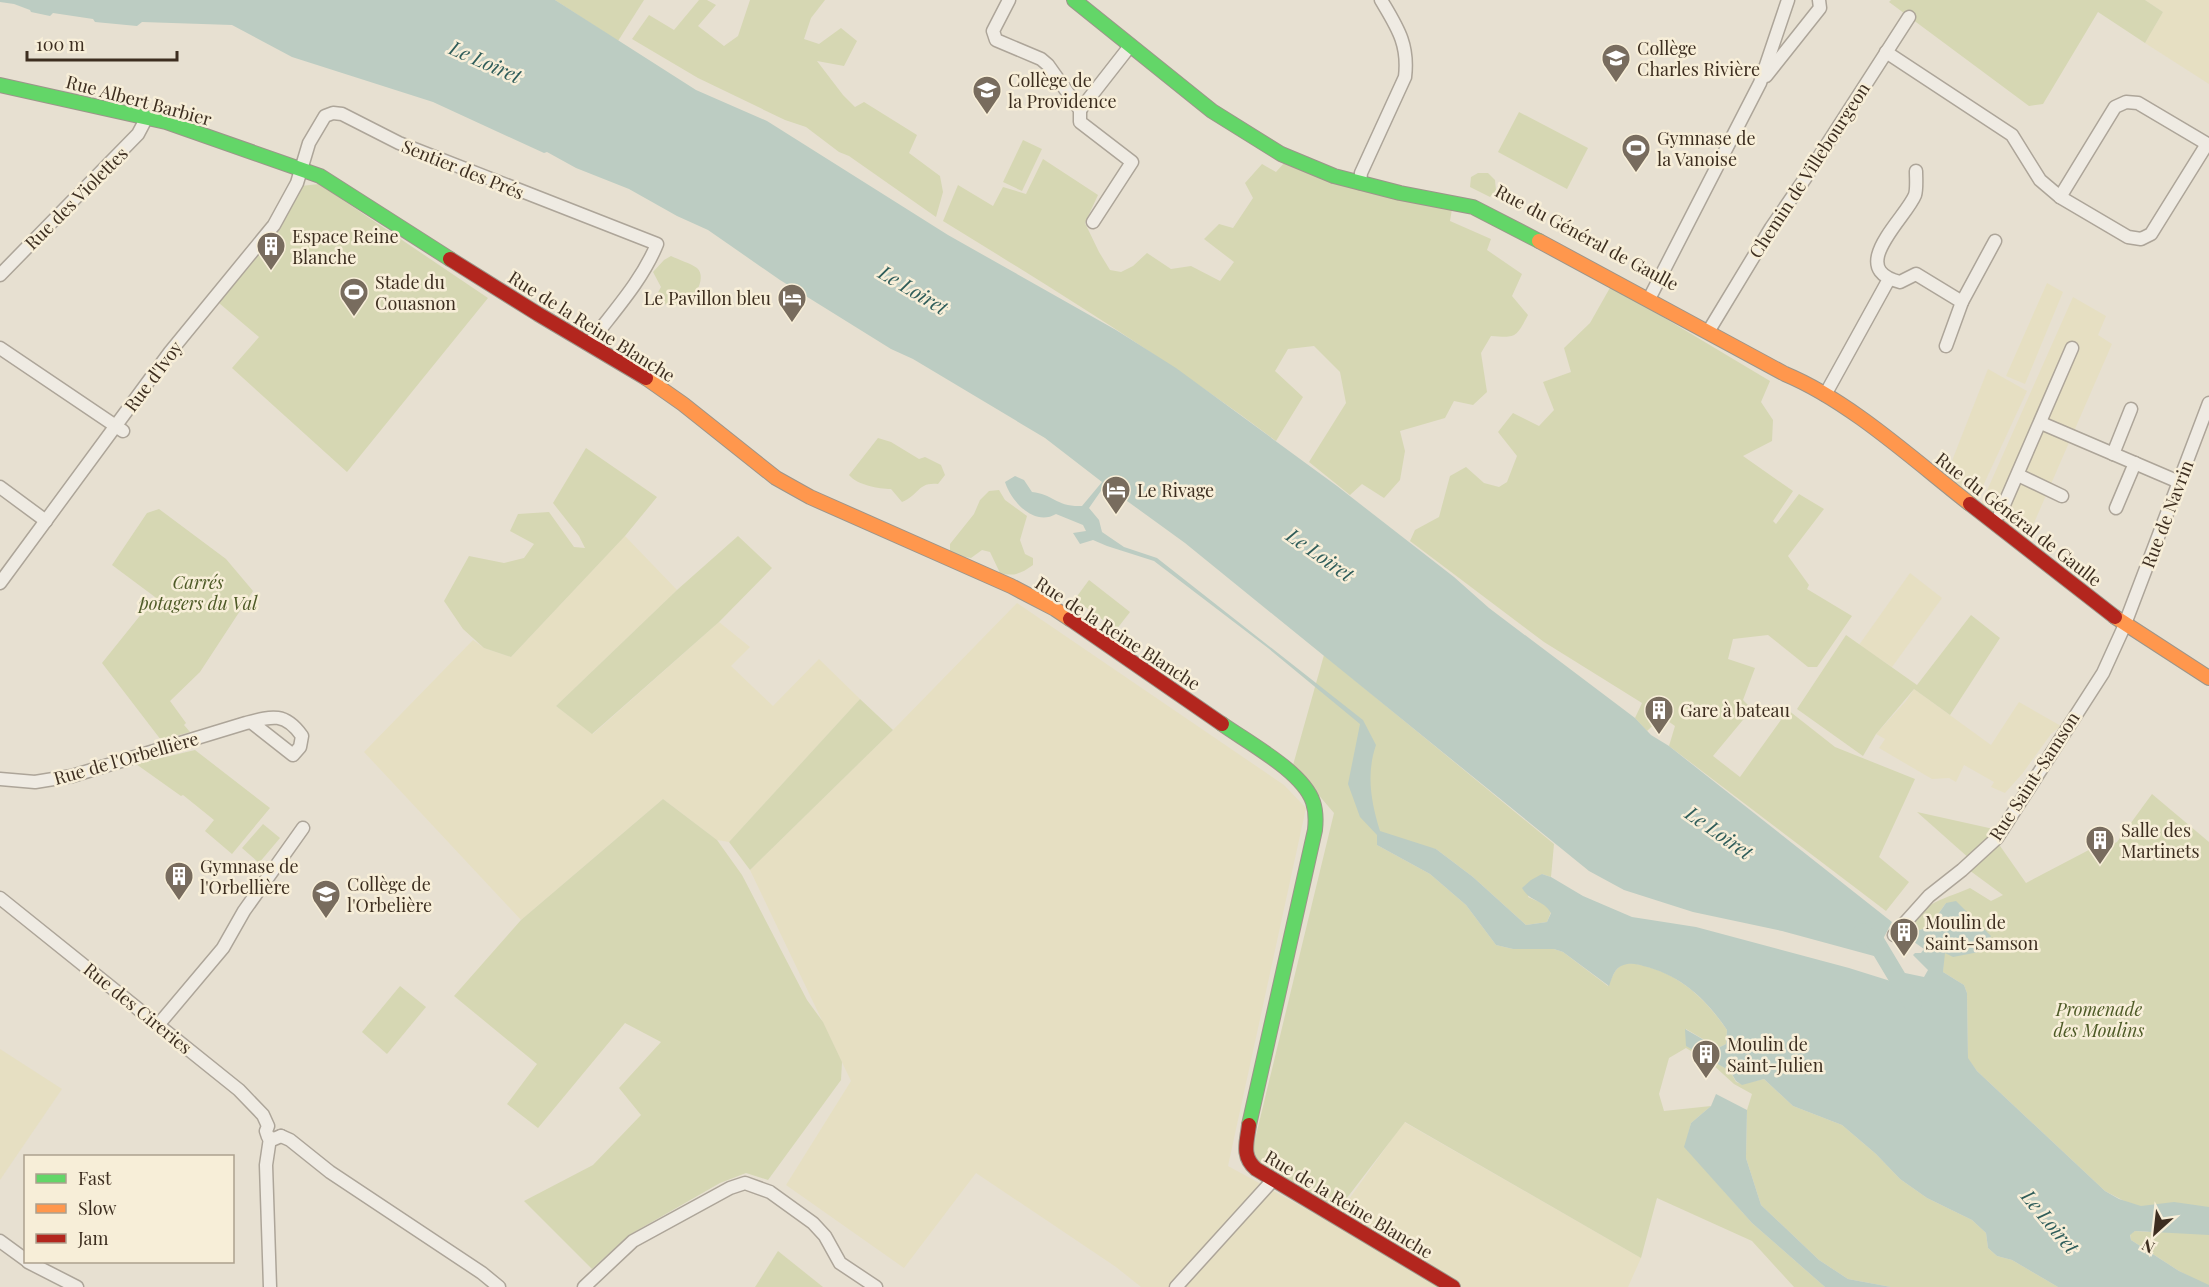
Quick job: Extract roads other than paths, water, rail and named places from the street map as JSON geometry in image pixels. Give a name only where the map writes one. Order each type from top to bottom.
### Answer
[{"type":"street","points":[[1009,0],[993,31],[996,40],[1048,64],[1080,110],[1080,122],[1132,162],[1094,222]]},
{"type":"street","name":"Rue du Général de Gaulle","points":[[1074,0],[1212,111],[1281,154],[1334,176],[1477,199],[1710,328],[1789,368],[1897,446],[2125,624],[2209,678]]},
{"type":"street","points":[[1360,180],[1400,91],[1407,60],[1404,44],[1381,0]]},
{"type":"street","points":[[1651,296],[1760,83],[1788,0]]},
{"type":"street","points":[[1760,83],[1820,8],[1819,0]]},
{"type":"street","name":"Chemin de Villebourgeon","points":[[1710,328],[1770,228],[1909,17]]},
{"type":"street","points":[[1080,110],[1130,46]]},
{"type":"street","points":[[1886,52],[2012,135],[2040,180],[2060,197],[2128,237],[2140,239],[2151,234],[2208,145],[2138,103],[2126,102],[2115,107],[2060,197]]},
{"type":"street","name":"Rue Albert Barbier","points":[[0,85],[147,117],[302,169]]},
{"type":"street","name":"Sentier des Prés","points":[[302,169],[309,143],[325,116],[333,113],[342,114],[399,143],[657,244],[651,261],[589,344]]},
{"type":"street","name":"Rue des Violettes","points":[[0,275],[138,135],[147,117]]},
{"type":"street","name":"Rue de la Reine Blanche","points":[[302,169],[320,176],[538,314],[642,375],[776,478],[810,497],[1011,586],[1055,609],[1294,774],[1313,796],[1317,813],[1315,830],[1252,1105],[1246,1160],[1273,1180],[1454,1287]]},
{"type":"street","name":"Rue d'Ivoy","points":[[0,583],[119,428],[170,352],[274,225],[302,169]]},
{"type":"street","points":[[1916,171],[1916,194],[1878,249],[1880,268],[1889,279],[1900,282],[1916,274],[1962,302]]},
{"type":"street","points":[[1946,346],[1962,302],[1995,241]]},
{"type":"street","points":[[1825,394],[1889,279]]},
{"type":"street","points":[[0,348],[119,428]]},
{"type":"street","points":[[2000,514],[2072,348]]},
{"type":"street","name":"Rue de Navrin","points":[[2125,624],[2209,403]]},
{"type":"street","points":[[2113,454],[2132,409]]},
{"type":"street","points":[[2041,423],[2179,482]]},
{"type":"street","points":[[2116,508],[2135,463]]},
{"type":"street","points":[[2018,475],[2062,496]]},
{"type":"street","points":[[0,487],[46,521]]},
{"type":"street","name":"Rue Saint-Samson","points":[[1894,935],[1929,896],[1997,838],[2103,673],[2125,624]]},
{"type":"street","name":"Rue de l'Orbellière","points":[[0,779],[35,782],[72,776],[251,722]]},
{"type":"street","points":[[159,1024],[223,948],[244,911],[303,828]]},
{"type":"street","name":"Rue des Cireries","points":[[0,898],[239,1090],[263,1115],[273,1133],[290,1140],[330,1172],[482,1273],[499,1287]]},
{"type":"street","points":[[270,1287],[266,1164],[273,1133]]},
{"type":"street","points":[[1176,1287],[1273,1180]]},
{"type":"street","points":[[584,1287],[633,1241],[730,1188],[746,1184],[770,1192],[813,1223],[825,1236],[840,1263],[876,1287]]},
{"type":"street","points":[[0,1241],[24,1259]]},
{"type":"street","points":[[31,1263],[77,1287]]},
{"type":"water","points":[[0,0],[555,0],[696,90],[767,121],[948,235],[1116,330],[1176,368],[1337,486],[1454,577],[1489,608],[1635,718],[1651,735],[1669,746],[1892,922],[1874,956],[1782,931],[1693,912],[1624,890],[1589,871],[1185,543],[1105,485],[1089,508],[1099,520],[1102,532],[1124,547],[1157,558],[1363,720],[1376,745],[1370,777],[1374,809],[1380,831],[1436,849],[1473,877],[1526,925],[1547,922],[1551,913],[1522,888],[1542,874],[1583,896],[1632,917],[1696,927],[1900,984],[1905,973],[1924,977],[1928,970],[1913,955],[1921,953],[1924,949],[1904,935],[1929,927],[1946,903],[1956,901],[1991,936],[1984,951],[1953,957],[1945,953],[1943,972],[1964,985],[1967,993],[1968,1058],[1977,1071],[2105,1191],[2119,1199],[2141,1206],[2174,1202],[2209,1207],[2209,1235],[2135,1231],[2130,1235],[2131,1240],[2209,1287],[2058,1287],[2012,1260],[1997,1256],[1988,1248],[1986,1233],[1972,1220],[1927,1198],[1900,1179],[1876,1154],[1842,1125],[1793,1106],[1764,1079],[1742,1085],[1736,1081],[1730,1071],[1686,1046],[1685,1029],[1718,1048],[1726,1044],[1727,1030],[1701,998],[1681,982],[1657,970],[1630,964],[1617,969],[1609,986],[1563,952],[1554,949],[1513,949],[1496,945],[1466,905],[1430,874],[1377,845],[1377,835],[1360,817],[1348,784],[1360,724],[1268,648],[1154,561],[1093,540],[1080,544],[1073,533],[1086,531],[1083,525],[1056,514],[1048,517],[1032,515],[1012,497],[1005,482],[1015,476],[1024,480],[1032,492],[1045,495],[1066,505],[1082,506],[1102,482],[1045,438],[913,359],[891,349],[780,280],[708,230],[677,216],[629,189],[576,168],[547,152],[544,153],[433,102],[292,57],[232,25],[142,22],[137,26],[95,22],[93,19],[53,13],[50,16],[31,12],[14,4],[0,2]]},
{"type":"water","points":[[1716,1094],[1747,1110],[1746,1158],[1761,1205],[1819,1260],[1848,1279],[1891,1287],[1825,1287],[1752,1223],[1684,1147],[1691,1123],[1711,1106]]},
{"type":"waterway","name":"Le Loiret","points":[[1862,932],[1876,942],[1913,1004]]},
{"type":"place","name":"Collège Charles Rivière","points":[[1616,84]]},
{"type":"place","name":"Collège de la Providence","points":[[987,116]]},
{"type":"place","name":"Gymnase de la Vanoise","points":[[1636,174]]},
{"type":"place","name":"Espace Reine Blanche","points":[[271,272]]},
{"type":"place","name":"Stade du Couasnon","points":[[354,318]]},
{"type":"place","name":"Le Pavillon bleu","points":[[792,324]]},
{"type":"place","name":"Le Rivage","points":[[1116,516]]},
{"type":"place","name":"Gare à bateau","points":[[1659,736]]},
{"type":"place","name":"Salle des Martinets","points":[[2100,866]]},
{"type":"place","name":"Gymnase de l'Orbellière","points":[[179,902]]},
{"type":"place","name":"Collège de l'Orbelière","points":[[326,920]]},
{"type":"place","name":"Moulin de Saint-Samson","points":[[1904,958]]},
{"type":"place","name":"Moulin de Saint-Julien","points":[[1706,1080]]},
{"type":"park label","name":"Carrés potagers du Val","points":[[198,592]]},
{"type":"park label","name":"Promenade des Moulins","points":[[2099,1019]]}]
